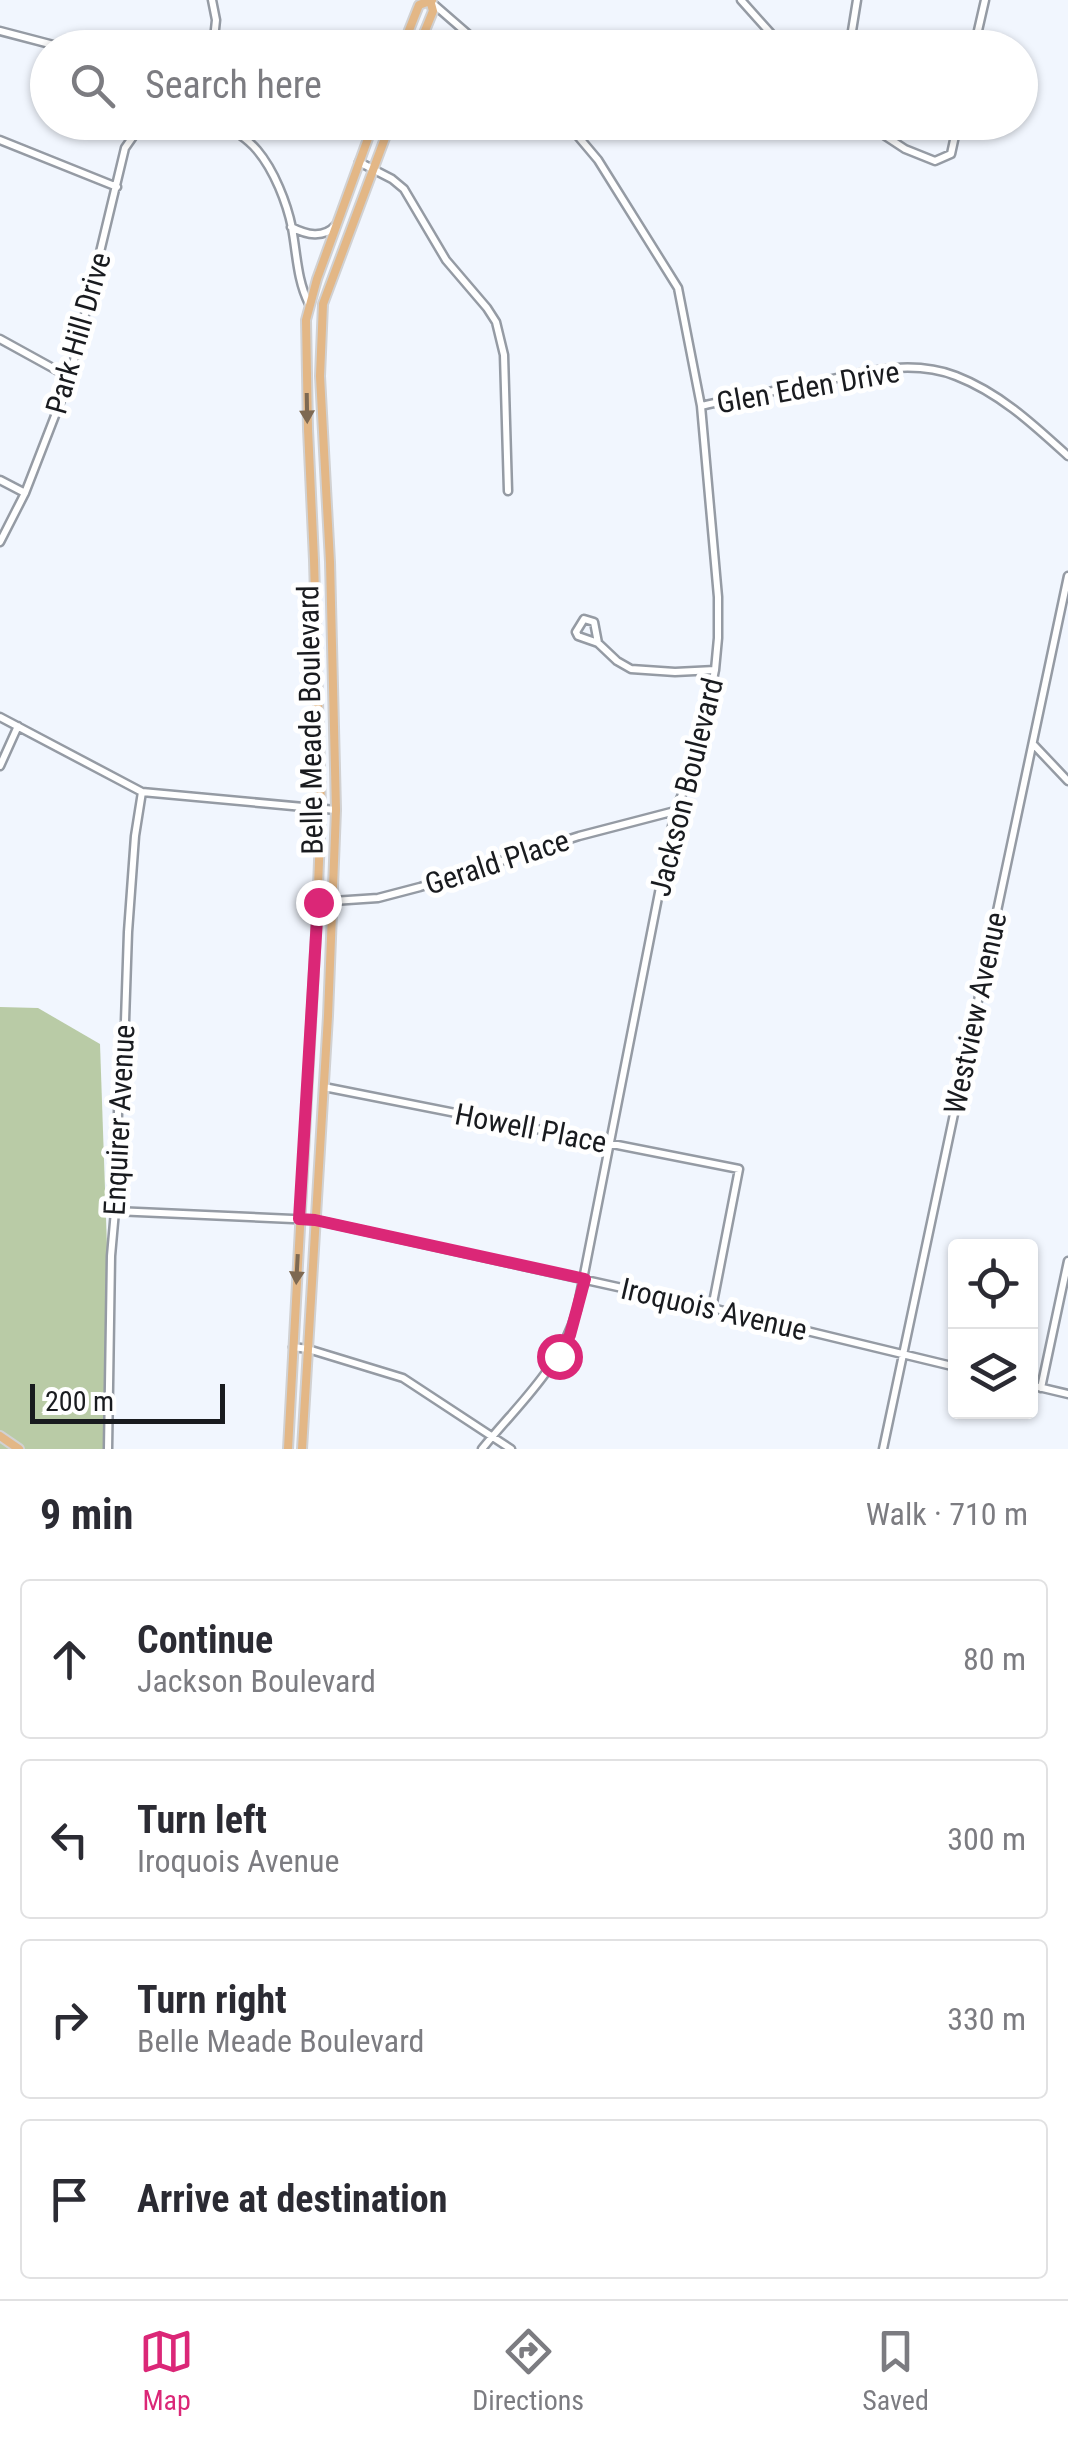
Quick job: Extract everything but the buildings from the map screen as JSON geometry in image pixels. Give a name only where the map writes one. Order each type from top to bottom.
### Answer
[{"type":"main road","points":[[409,30],[419,5],[430,0],[432,11],[425,30]]},
{"type":"main road","name":"Belle Meade Boulevard","points":[[288,1449],[320,808],[306,320],[368,140]]},
{"type":"main road","name":"Belle Meade Boulevard","points":[[302,1449],[336,810],[332,612],[320,376],[322,307],[383,140]]},
{"type":"main road","points":[[337,224],[350,230]]},
{"type":"main road","points":[[309,304],[322,307]]},
{"type":"main road","points":[[316,612],[332,612]]},
{"type":"main road","points":[[317,658],[332,656]]},
{"type":"main road","points":[[307,1086],[324,1087]]},
{"type":"main road","points":[[0,1436],[19,1449]]},
{"type":"street","points":[[212,0],[215,30]]},
{"type":"street","points":[[430,0],[464,30]]},
{"type":"street","points":[[740,0],[768,30]]},
{"type":"street","points":[[852,30],[857,0]]},
{"type":"street","points":[[978,30],[985,0]]},
{"type":"street","points":[[0,31],[30,39]]},
{"type":"street","points":[[0,140],[116,187]]},
{"type":"street","name":"Park Hill Drive","points":[[0,542],[26,493],[70,377],[125,148],[131,140]]},
{"type":"street","points":[[246,140],[257,150],[278,188],[292,227],[301,288],[309,304]]},
{"type":"street","name":"Jackson Boulevard","points":[[482,1449],[534,1389],[570,1335],[585,1279],[675,811],[702,734],[718,638],[701,406],[678,288],[598,160],[581,140]]},
{"type":"street","points":[[891,140],[935,162],[951,154],[954,140]]},
{"type":"street","points":[[360,162],[392,179],[411,198],[446,260],[496,322],[504,355],[508,491]]},
{"type":"street","points":[[292,227],[316,235],[337,224]]},
{"type":"street","points":[[0,339],[70,377]]},
{"type":"street","name":"Glen Eden Drive","points":[[701,406],[888,368],[922,368],[955,376],[996,396],[1068,456]]},
{"type":"street","points":[[0,480],[26,493]]},
{"type":"street","name":"Westview Avenue","points":[[883,1449],[1040,703],[1065,609],[1068,576]]},
{"type":"street","points":[[598,643],[616,662],[631,669],[715,670]]},
{"type":"street","points":[[0,717],[142,792],[336,810]]},
{"type":"street","points":[[0,766],[18,726]]},
{"type":"street","points":[[1033,744],[1068,780]]},
{"type":"street","name":"Enquirer Avenue","points":[[108,1449],[119,1080],[135,836],[142,792]]},
{"type":"street","name":"Gerald Place","points":[[318,902],[371,900],[578,836],[675,811]]},
{"type":"street","name":"Howell Place","points":[[324,1087],[739,1169],[712,1308]]},
{"type":"street","name":"Iroquois Avenue","points":[[115,1211],[315,1220],[712,1308],[948,1366]]},
{"type":"street","points":[[1041,1388],[1068,1261]]},
{"type":"street","points":[[293,1347],[403,1378],[511,1449]]},
{"type":"street","points":[[1038,1387],[1068,1394]]},
{"type":"green space","points":[[0,1007],[38,1008],[100,1044],[113,1421],[110,1449],[0,1449]]},
{"type":"route","points":[[318,902],[299,1219],[585,1279],[570,1335],[559,1356]]}]
